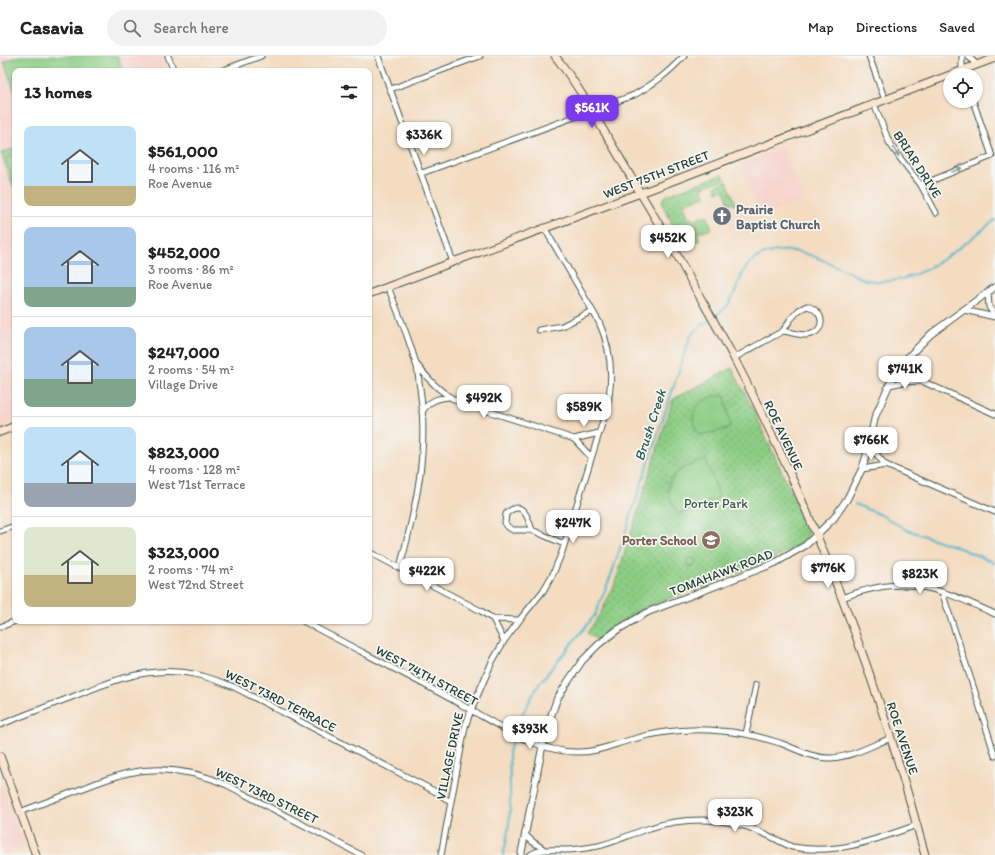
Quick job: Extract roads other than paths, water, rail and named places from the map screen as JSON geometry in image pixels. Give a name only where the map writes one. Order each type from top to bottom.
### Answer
[{"type":"main road","name":"ROE AVENUE","points":[[555,56],[576,85],[641,193],[734,358],[776,444],[817,536],[842,598],[891,738],[925,855]]},
{"type":"main road","name":"WEST 75TH STREET","points":[[972,68],[995,58]]},
{"type":"main road","name":"WEST 75TH STREET","points":[[372,293],[641,193],[943,78]]},
{"type":"main road","points":[[0,432],[12,427]]},
{"type":"main road","points":[[0,756],[36,855]]},
{"type":"street","points":[[168,56],[173,68]]},
{"type":"street","points":[[229,68],[261,56]]},
{"type":"street","points":[[378,56],[422,173],[453,262]]},
{"type":"street","points":[[391,89],[480,56]]},
{"type":"street","points":[[422,173],[634,95],[655,83],[669,72],[684,56]]},
{"type":"street","points":[[869,56],[885,100]]},
{"type":"street","points":[[962,56],[963,68]]},
{"type":"street","points":[[968,56],[977,65]]},
{"type":"street","name":"BRIAR DRIVE","points":[[874,104],[889,142],[921,185],[936,213]]},
{"type":"street","points":[[921,185],[992,156],[975,108]]},
{"type":"street","name":"VILLAGE DRIVE","points":[[441,855],[465,728],[471,710],[492,662],[504,641],[547,585],[559,561],[608,403],[612,384],[612,372],[606,339],[599,322],[544,229]]},
{"type":"street","points":[[388,287],[405,330],[416,364],[422,412],[423,444],[420,479],[400,567]]},
{"type":"street","name":"TOMAHAWK ROAD","points":[[521,855],[542,746],[551,713],[567,683],[582,661],[599,644],[617,630],[648,612],[781,560],[800,549],[817,536],[842,507],[862,470],[875,416],[888,385],[905,360],[931,334],[995,287]]},
{"type":"street","points":[[988,293],[989,307],[995,316]]},
{"type":"street","points":[[734,358],[784,332],[806,335],[813,333],[819,328],[821,320],[819,314],[814,308],[807,306],[799,310],[790,320],[784,332]]},
{"type":"street","points":[[964,310],[995,316]]},
{"type":"street","points":[[539,330],[562,326],[592,311]]},
{"type":"street","points":[[905,360],[909,371],[915,378],[995,414]]},
{"type":"street","points":[[416,364],[432,383],[449,397],[457,401],[574,439],[591,457]]},
{"type":"street","points":[[888,385],[921,381]]},
{"type":"street","points":[[422,412],[432,401],[449,397]]},
{"type":"street","points":[[574,439],[599,433]]},
{"type":"street","points":[[869,445],[886,465],[995,512]]},
{"type":"street","points":[[862,470],[886,465]]},
{"type":"street","points":[[532,530],[526,513],[522,509],[512,509],[506,514],[505,523],[513,530],[532,530],[564,544]]},
{"type":"street","points":[[0,531],[12,527]]},
{"type":"street","points":[[372,553],[481,610],[493,619],[504,641]]},
{"type":"street","points":[[842,598],[868,589],[890,585],[913,585],[954,596],[995,614]]},
{"type":"street","points":[[942,592],[995,756]]},
{"type":"street","points":[[493,619],[519,620]]},
{"type":"street","points":[[0,627],[12,622]]},
{"type":"street","name":"WEST 74TH STREET","points":[[309,624],[504,729],[542,746],[564,752],[585,752],[604,749],[647,735],[672,731],[722,730],[765,738],[807,754],[822,758],[831,758],[848,755],[891,738]]},
{"type":"street","name":"WEST 73RD TERRACE","points":[[0,725],[124,677],[156,672],[197,674],[215,679],[234,687],[440,794],[450,802]]},
{"type":"street","points":[[746,734],[756,685]]},
{"type":"street","name":"WEST 73RD STREET","points":[[20,812],[128,773],[151,770],[184,772],[208,777],[227,784],[361,855]]},
{"type":"street","points":[[530,855],[545,850],[566,850],[591,847],[608,843],[649,828],[686,820],[727,822],[746,826],[792,846],[809,851],[826,853],[838,852],[852,848],[917,825]]},
{"type":"street","points":[[525,835],[545,850]]},
{"type":"waterway","name":"Brush Creek","points":[[503,855],[510,816],[509,751],[520,718],[539,684],[595,615],[612,573],[690,337],[698,328],[727,306],[748,265],[752,261],[768,253],[794,251],[806,254],[819,258],[866,280],[884,281],[902,279],[919,273],[951,254],[995,220]]},
{"type":"waterway","points":[[855,504],[881,515],[907,530],[957,547],[995,563]]},
{"type":"place","name":"Prairie Baptist Church","points":[[722,216]]},
{"type":"place","name":"Porter School","points":[[711,540]]},
{"type":"park label","name":"Porter Park","points":[[716,503]]}]
